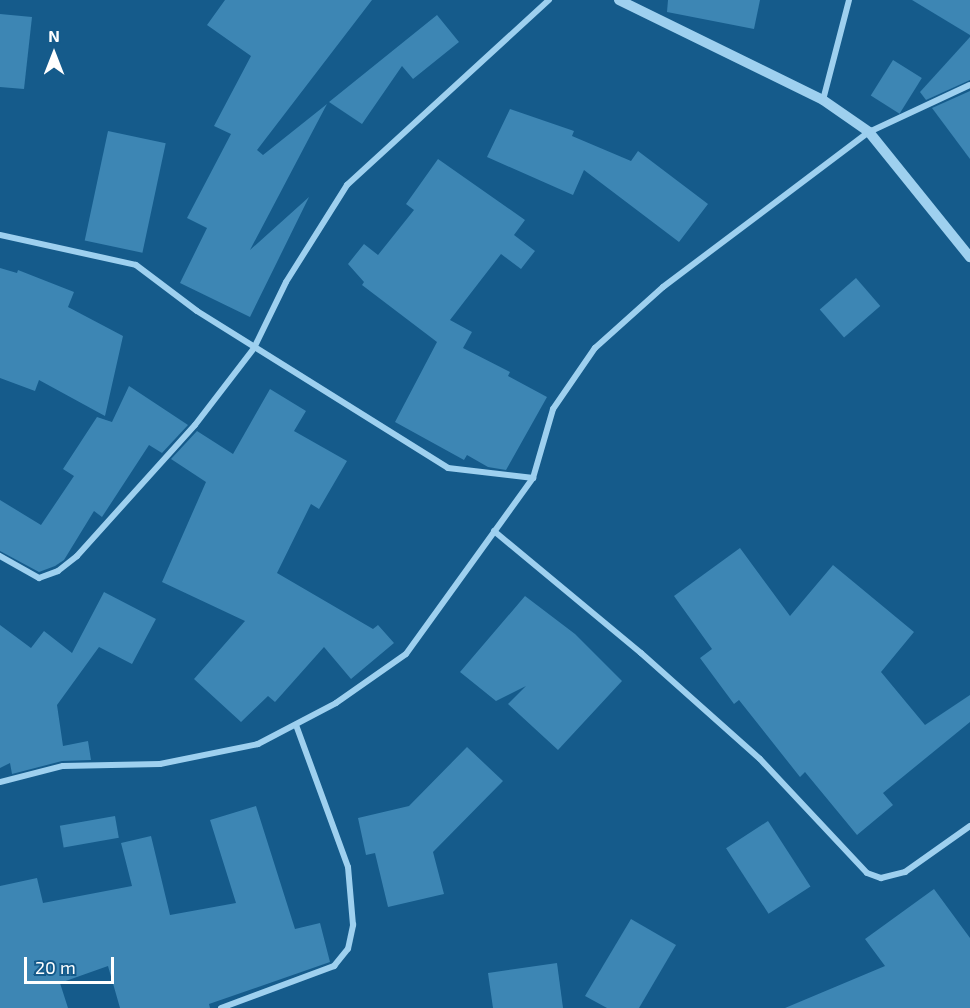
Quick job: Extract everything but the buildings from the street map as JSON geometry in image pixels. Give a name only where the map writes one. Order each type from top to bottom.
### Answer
[{"type":"street","points":[[0,556],[39,578],[58,571],[77,556],[195,425],[254,348],[286,282],[347,185],[549,0]]},
{"type":"street","points":[[619,0],[823,100],[869,132],[970,257]]},
{"type":"street","points":[[823,100],[849,0]]},
{"type":"street","points":[[0,782],[63,766],[160,764],[258,744],[336,703],[406,654],[533,478],[554,409],[595,348],[663,287],[869,132],[970,85]]},
{"type":"street","points":[[0,235],[136,265],[254,348],[448,468],[533,478]]},
{"type":"street","points":[[494,531],[641,653],[760,759],[867,873],[881,878],[905,872],[970,825]]},
{"type":"street","points":[[221,1008],[334,966],[348,950],[353,925],[348,867],[296,725]]}]
